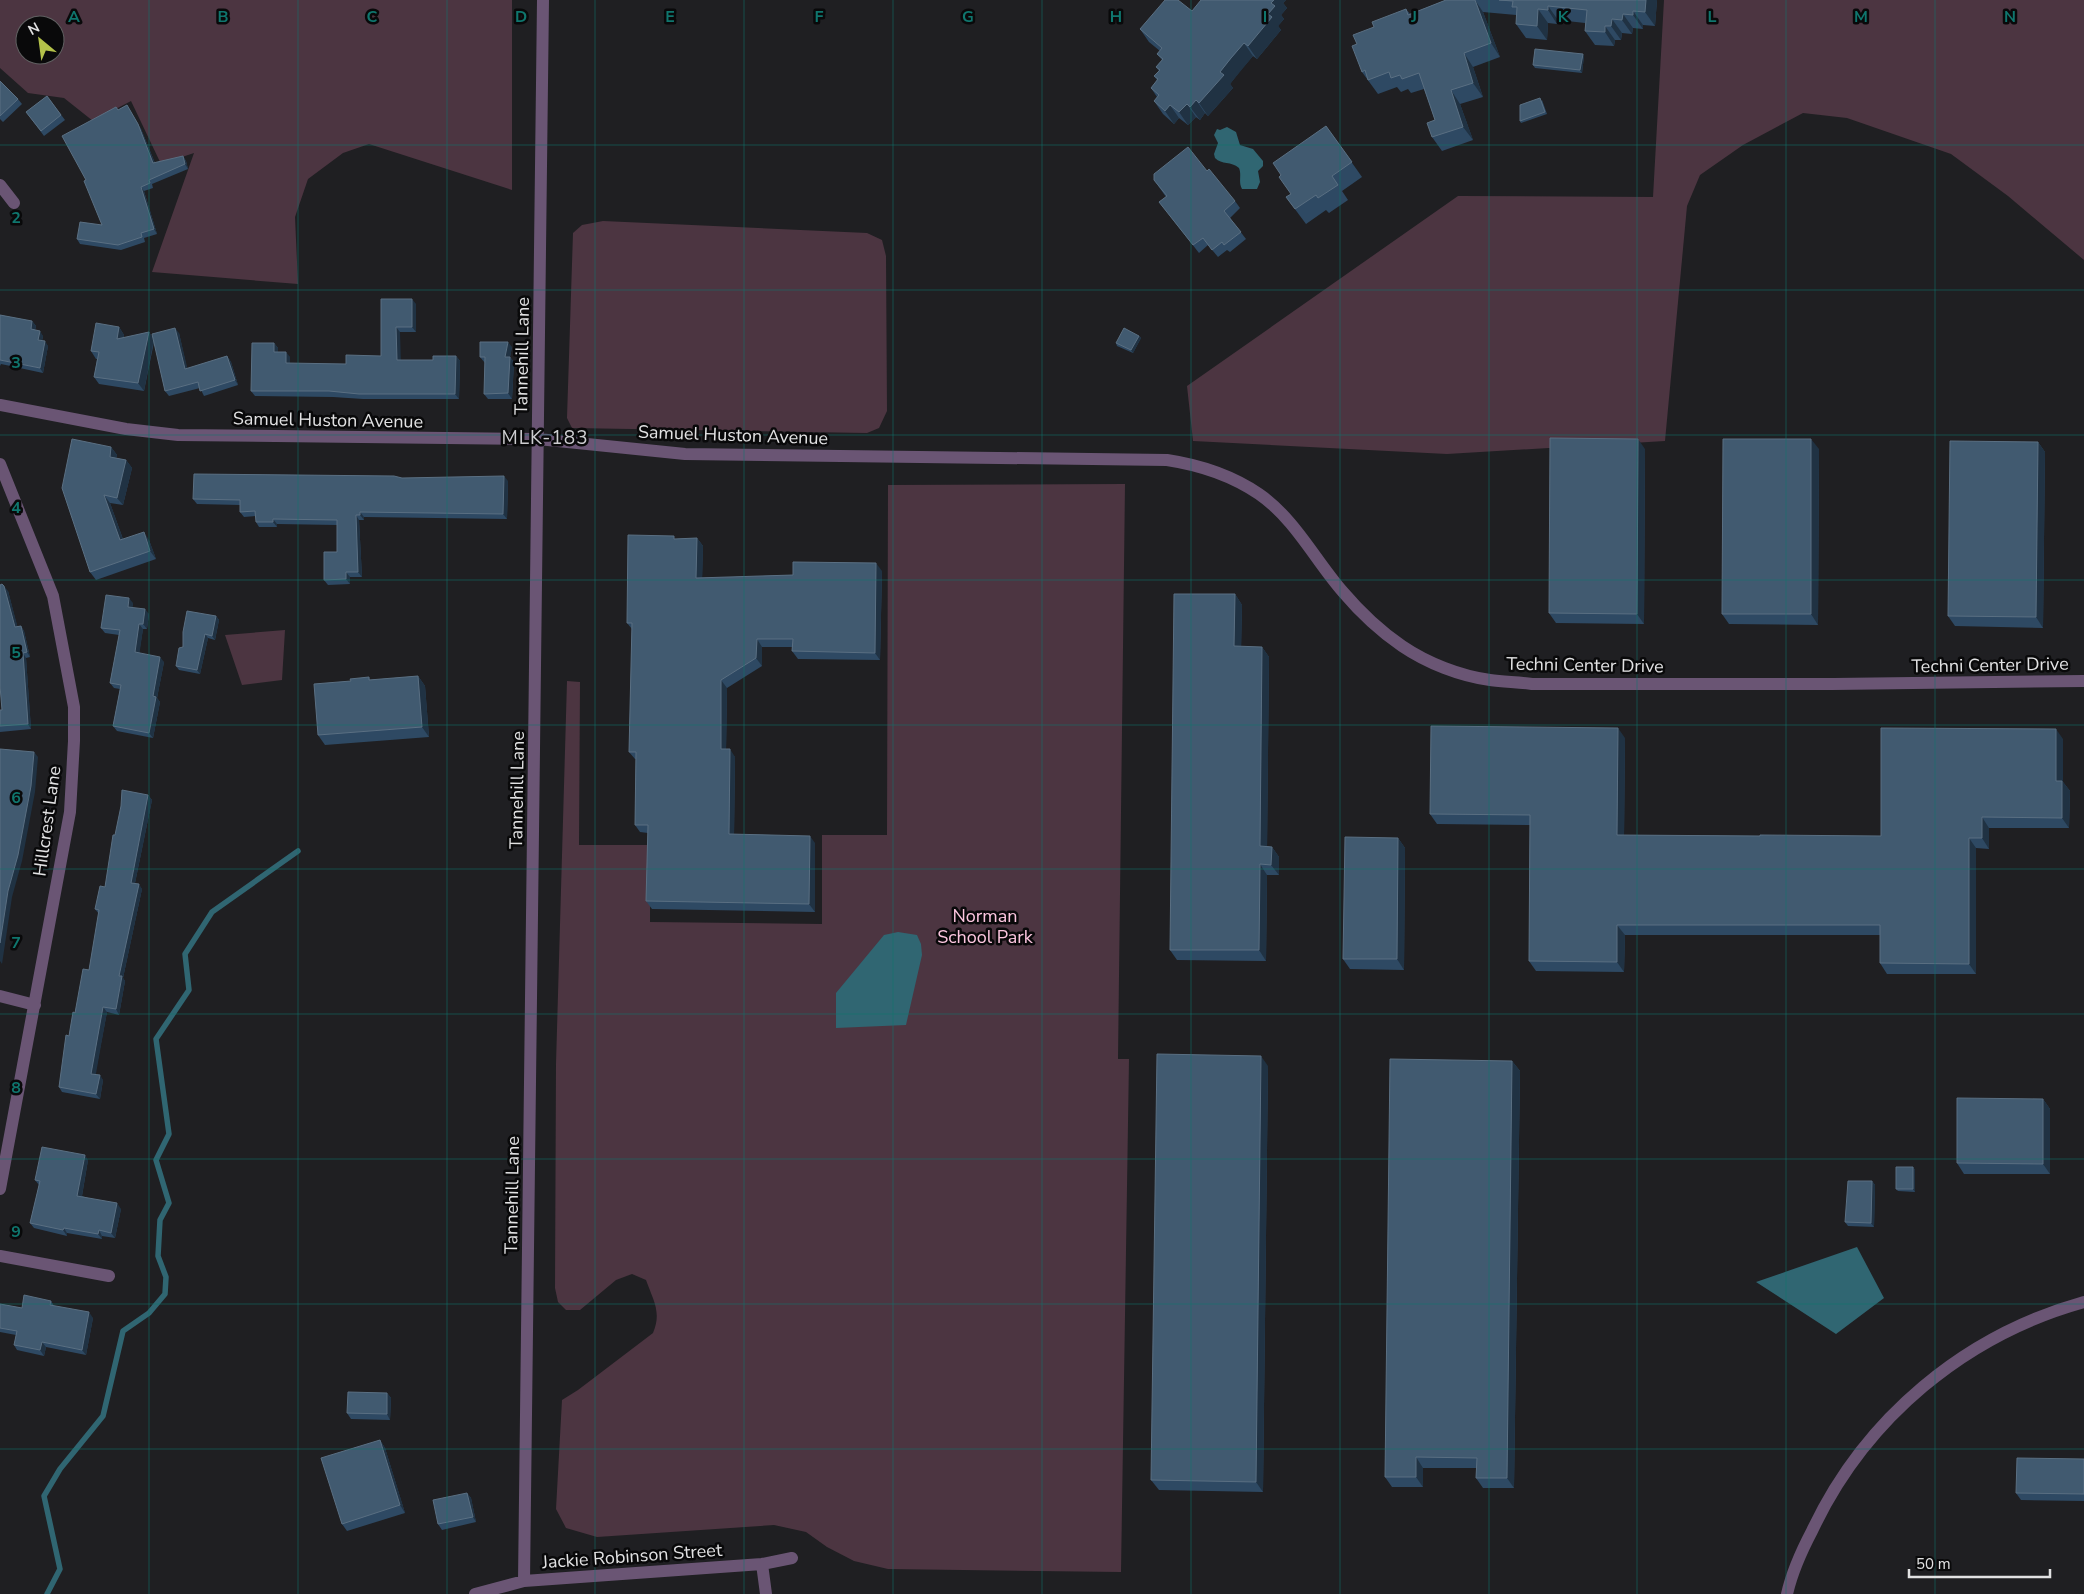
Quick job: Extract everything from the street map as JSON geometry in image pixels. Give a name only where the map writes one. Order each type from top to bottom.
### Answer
[{"type":"street","name":"Tannehill Lane","points":[[524,1581],[543,0]]},
{"type":"street","points":[[0,185],[14,203]]},
{"type":"street","name":"Samuel Huston Avenue","points":[[0,405],[126,429],[178,435],[538,440],[685,454],[1167,460]]},
{"type":"street","name":"Techni Center Drive","points":[[1167,460],[1206,468],[1240,482],[1260,494],[1285,517],[1343,592],[1382,631],[1402,646],[1436,664],[1465,674],[1490,680],[1532,684],[2084,681]]},
{"type":"street","name":"Hillcrest Lane","points":[[0,464],[53,596],[74,707],[70,812],[0,1190]]},
{"type":"street","points":[[0,996],[35,1005]]},
{"type":"street","points":[[0,1256],[109,1276]]},
{"type":"street","points":[[1787,1594],[1803,1548],[1827,1499],[1857,1454],[1902,1404],[1967,1352],[2039,1316],[2084,1302]]},
{"type":"street","name":"Jackie Robinson Street","points":[[475,1594],[524,1581],[762,1564],[792,1558]]},
{"type":"street","points":[[762,1564],[766,1594]]},
{"type":"green space","points":[[0,0],[512,0],[512,190],[369,144],[343,153],[308,179],[295,217],[298,284],[152,272],[194,153],[161,164],[131,101],[93,121],[64,98],[28,93],[0,68]]},
{"type":"green space","points":[[1664,0],[2084,0],[2084,260],[2008,196],[1951,154],[1847,118],[1803,113],[1743,145],[1700,175],[1687,206],[1665,441],[1447,454],[1193,441],[1187,386],[1458,196],[1653,197]]},
{"type":"green space","points":[[603,221],[867,233],[882,240],[886,256],[887,411],[879,428],[867,433],[572,428],[567,418],[573,233],[582,225]]},
{"type":"green space","name":"Norman School Park","points":[[1125,484],[1118,1059],[1129,1059],[1121,1572],[888,1569],[854,1561],[827,1547],[806,1532],[774,1525],[597,1537],[566,1528],[556,1509],[562,1400],[653,1333],[657,1319],[656,1306],[646,1280],[632,1274],[616,1280],[580,1310],[566,1310],[558,1302],[555,1288],[556,1064],[567,681],[580,682],[579,845],[650,845],[650,922],[822,924],[822,835],[887,835],[888,485]]},
{"type":"green space","points":[[285,630],[282,680],[242,685],[225,635]]},
{"type":"water","points":[[1227,127],[1236,132],[1240,145],[1253,149],[1263,161],[1263,166],[1258,171],[1260,182],[1257,189],[1242,189],[1239,168],[1215,158],[1214,154],[1218,143],[1214,135],[1217,129],[1220,130]]},
{"type":"water","points":[[898,932],[917,935],[921,944],[922,955],[906,1025],[836,1028],[836,993],[884,935]]},
{"type":"water","points":[[1857,1247],[1884,1298],[1836,1334],[1756,1282]]},
{"type":"building","points":[[1165,0],[1178,0],[1192,11],[1201,0],[1274,0],[1271,3],[1275,6],[1268,14],[1272,17],[1248,46],[1244,43],[1231,58],[1220,72],[1224,75],[1199,103],[1196,100],[1190,107],[1187,104],[1179,112],[1170,105],[1165,111],[1154,101],[1159,95],[1151,88],[1158,79],[1154,76],[1160,70],[1156,67],[1163,59],[1157,54],[1162,48],[1140,29]]},
{"type":"building","points":[[1446,0],[1475,0],[1491,43],[1464,53],[1473,83],[1451,90],[1463,127],[1432,137],[1427,123],[1435,120],[1419,73],[1402,79],[1400,75],[1391,78],[1389,72],[1368,80],[1365,70],[1362,72],[1352,46],[1357,44],[1353,35],[1374,27],[1372,22],[1406,9],[1408,15]]},
{"type":"building","points":[[1499,0],[1646,0],[1645,12],[1633,11],[1633,15],[1623,14],[1622,20],[1612,19],[1611,26],[1605,26],[1605,32],[1585,31],[1587,10],[1548,6],[1548,10],[1538,9],[1537,26],[1516,24],[1517,7],[1512,7],[1513,1]]},
{"type":"building","points":[[1535,49],[1583,54],[1580,70],[1533,65]]},
{"type":"building","points":[[0,81],[18,99],[0,116]]},
{"type":"building","points":[[47,96],[61,115],[41,131],[26,112]]},
{"type":"building","points":[[1540,98],[1545,112],[1520,121],[1520,105]]},
{"type":"building","points":[[127,105],[138,124],[153,163],[183,156],[185,164],[149,180],[150,183],[141,187],[154,229],[141,233],[142,237],[118,245],[77,239],[80,222],[102,225],[84,181],[86,180],[62,136],[116,107],[118,110]]},
{"type":"building","points":[[1326,126],[1352,162],[1332,176],[1338,185],[1318,198],[1316,195],[1295,209],[1286,197],[1291,194],[1279,177],[1281,175],[1273,163]]},
{"type":"building","points":[[1188,147],[1235,201],[1224,211],[1241,232],[1224,245],[1222,242],[1212,250],[1203,238],[1193,245],[1159,202],[1167,196],[1154,180],[1154,174]]},
{"type":"building","points":[[381,299],[412,299],[412,327],[396,327],[397,360],[433,360],[433,356],[456,356],[455,394],[251,391],[252,343],[274,343],[274,352],[286,352],[286,363],[346,364],[346,355],[381,356]]},
{"type":"building","points":[[0,315],[32,321],[31,329],[40,331],[38,340],[45,341],[40,368],[0,360]]},
{"type":"building","points":[[96,323],[119,327],[117,339],[149,332],[138,383],[94,377],[99,352],[91,351]]},
{"type":"building","points":[[175,328],[185,369],[227,356],[235,380],[200,391],[198,382],[165,391],[152,334]]},
{"type":"building","points":[[1124,328],[1139,336],[1131,350],[1116,343]]},
{"type":"building","points":[[480,342],[508,342],[505,357],[510,357],[508,393],[484,394],[485,357],[480,357]]},
{"type":"building","points":[[1550,438],[1638,439],[1637,614],[1549,613]]},
{"type":"building","points":[[72,439],[111,447],[110,457],[126,460],[117,498],[104,495],[120,540],[144,532],[150,551],[90,572],[62,488]]},
{"type":"building","points":[[1723,439],[1811,439],[1811,614],[1722,614]]},
{"type":"building","points":[[1950,441],[2038,442],[2036,617],[1948,616]]},
{"type":"building","points":[[194,474],[394,476],[402,478],[504,476],[503,514],[360,512],[360,515],[356,515],[358,572],[346,572],[346,579],[324,580],[324,552],[337,552],[337,520],[273,519],[273,522],[256,522],[255,511],[240,512],[240,500],[193,499]]},
{"type":"building","points":[[628,535],[674,536],[674,539],[697,538],[696,578],[793,575],[793,562],[876,563],[875,653],[792,651],[793,639],[757,639],[756,658],[721,680],[721,749],[730,749],[729,834],[810,836],[809,904],[646,901],[648,825],[635,825],[636,752],[629,752],[632,623],[627,623]]},
{"type":"building","points":[[2,584],[15,627],[21,626],[27,652],[23,653],[28,724],[0,726],[0,710],[2,710],[0,686],[0,585]]},
{"type":"building","points":[[1174,594],[1235,594],[1234,646],[1262,647],[1260,846],[1272,847],[1271,865],[1260,864],[1259,950],[1170,950]]},
{"type":"building","points":[[106,595],[129,598],[128,607],[145,609],[143,624],[139,624],[135,652],[160,657],[153,696],[156,697],[149,733],[113,726],[121,685],[110,683],[120,630],[101,628]]},
{"type":"building","points":[[187,611],[216,616],[212,636],[205,634],[197,670],[176,666],[179,648],[183,647],[183,632]]},
{"type":"building","points":[[418,676],[422,727],[318,735],[314,684],[351,681],[350,679],[369,677],[369,680]]},
{"type":"building","points":[[1431,726],[1618,728],[1617,835],[1760,836],[1881,836],[1881,728],[2056,729],[2056,781],[2062,781],[2062,818],[1982,817],[1982,838],[1969,838],[1969,964],[1880,963],[1880,925],[1617,925],[1617,962],[1529,961],[1530,815],[1430,814]]},
{"type":"building","points":[[0,749],[34,752],[31,786],[18,855],[8,891],[0,943]]},
{"type":"building","points":[[122,790],[148,795],[131,883],[139,884],[119,976],[122,976],[116,1009],[103,1007],[91,1074],[100,1075],[96,1094],[59,1087],[66,1035],[69,1036],[73,1012],[75,1013],[83,969],[89,970],[99,910],[95,909],[100,886],[105,887],[113,835],[115,835],[121,806]]},
{"type":"building","points":[[1345,837],[1398,838],[1397,959],[1343,959]]},
{"type":"building","points":[[1157,1054],[1261,1056],[1256,1482],[1151,1480]]},
{"type":"building","points":[[1390,1059],[1512,1061],[1507,1478],[1476,1478],[1477,1458],[1416,1457],[1416,1477],[1385,1477]]},
{"type":"building","points":[[1957,1098],[2043,1099],[2043,1164],[1957,1163]]},
{"type":"building","points":[[42,1147],[85,1155],[77,1196],[117,1203],[111,1233],[99,1230],[98,1234],[64,1228],[63,1230],[30,1223],[40,1181],[35,1180]]},
{"type":"building","points":[[1896,1167],[1913,1167],[1913,1189],[1896,1189]]},
{"type":"building","points":[[1848,1181],[1872,1181],[1871,1223],[1845,1222]]},
{"type":"building","points":[[24,1295],[51,1301],[50,1305],[89,1312],[82,1350],[42,1342],[40,1350],[14,1345],[17,1331],[0,1328],[0,1304],[22,1308]]},
{"type":"building","points":[[348,1392],[387,1393],[387,1414],[347,1413]]},
{"type":"building","points":[[380,1440],[400,1505],[342,1524],[321,1458]]},
{"type":"building","points":[[2017,1458],[2084,1459],[2084,1494],[2016,1493]]},
{"type":"building","points":[[467,1493],[473,1517],[438,1524],[433,1500]]},
{"type":"waterway","points":[[47,1594],[60,1569],[44,1496],[60,1469],[103,1416],[123,1331],[149,1313],[165,1294],[166,1277],[158,1256],[160,1220],[169,1203],[156,1160],[169,1134],[156,1039],[189,990],[185,954],[212,912],[298,851]]},
{"type":"district","name":"MLK-183","points":[[545,437]]}]
